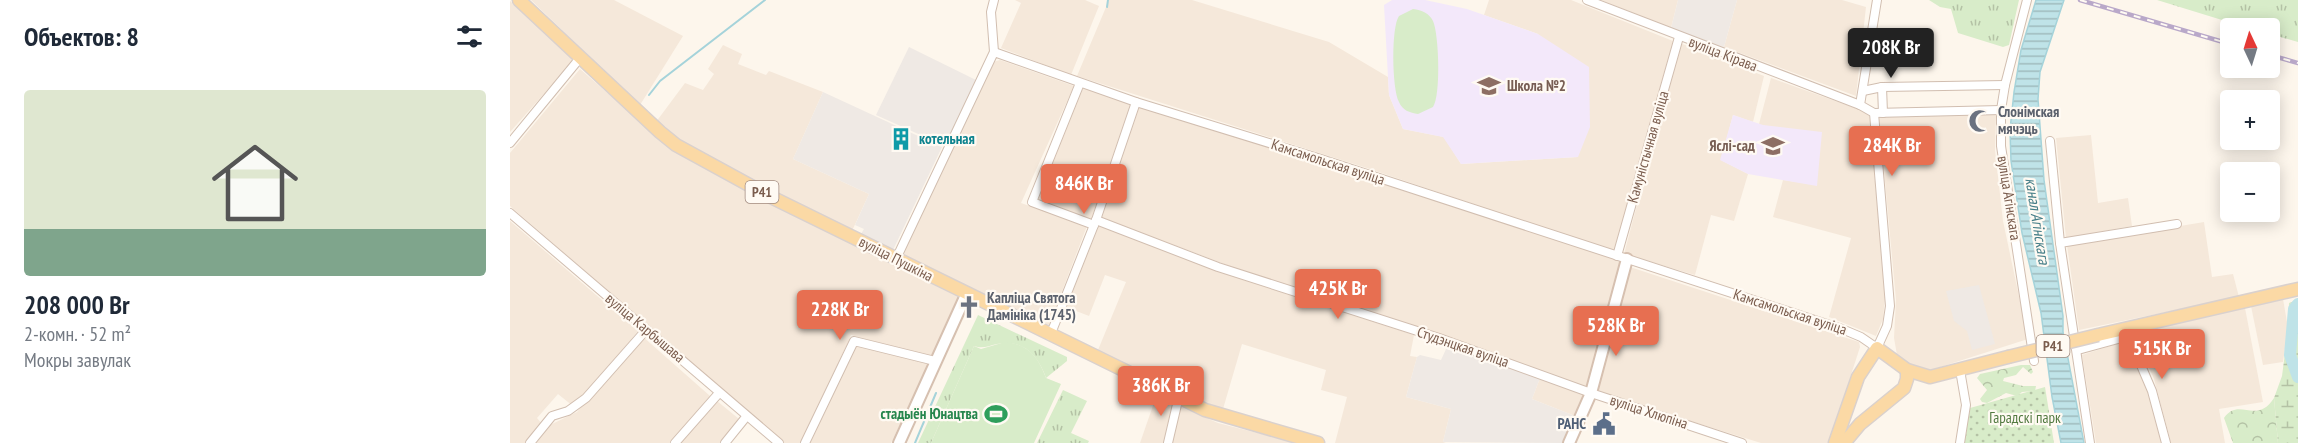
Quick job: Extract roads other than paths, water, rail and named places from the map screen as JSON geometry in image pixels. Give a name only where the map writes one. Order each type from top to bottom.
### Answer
[{"type":"main road","name":"вуліца Пушкіна","points":[[519,0],[676,145],[749,186],[1050,336],[1222,416],[1317,443]]},
{"type":"main road","name":"Р41","points":[[1844,443],[1860,424],[1904,388],[1930,377],[2098,335],[2127,332],[2298,289]]},
{"type":"main road","name":"Р41","points":[[1877,348],[1906,370],[1930,377]]},
{"type":"main road","points":[[1835,443],[1858,377],[1877,348]]},
{"type":"main road","points":[[1904,388],[1908,379],[1906,370]]},
{"type":"main road","points":[[1845,410],[1850,420],[1860,424]]},
{"type":"street","points":[[896,259],[994,52],[991,12],[994,0]]},
{"type":"street","name":"вуліца Кірава","points":[[1587,0],[1878,113]]},
{"type":"street","points":[[1860,105],[1877,0]]},
{"type":"street","name":"вуліца Агінскага","points":[[2027,0],[2005,85],[2001,110],[2001,146],[2034,361]]},
{"type":"street","name":"Камуністычная вуліца","points":[[1569,443],[1591,393],[1622,258],[1679,37]]},
{"type":"street","name":"Камсамольская вуліца","points":[[994,52],[1136,102],[1842,329],[1861,337],[1877,348]]},
{"type":"street","points":[[510,143],[580,58]]},
{"type":"street","name":"Студэнцкая вуліца","points":[[1080,83],[1032,202],[1218,267],[1439,338],[1591,393]]},
{"type":"street","points":[[1863,91],[1882,87],[2005,85]]},
{"type":"street","points":[[1877,348],[1887,326],[1890,306],[1878,113],[1882,87]]},
{"type":"street","points":[[1050,336],[1095,223],[1136,102]]},
{"type":"street","points":[[1878,113],[2001,110]]},
{"type":"street","points":[[2050,141],[2060,243],[2078,350],[2090,443]]},
{"type":"street","name":"вуліца Карбышава","points":[[510,213],[779,443]]},
{"type":"street","points":[[2060,243],[2177,224]]},
{"type":"street","points":[[899,443],[966,295]]},
{"type":"street","points":[[530,443],[552,416],[568,411],[586,398],[646,330]]},
{"type":"street","points":[[2078,350],[2127,332],[2152,391],[2166,443]]},
{"type":"street","points":[[805,443],[854,341],[935,362]]},
{"type":"street","points":[[1960,370],[1966,405],[1960,443]]},
{"type":"street","points":[[675,443],[719,393]]},
{"type":"street","name":"вуліца Хлюпіна","points":[[1591,393],[1742,443]]},
{"type":"street","points":[[1168,443],[1179,396]]},
{"type":"street","points":[[725,443],[746,417]]},
{"type":"water","name":"канал Агінскага","points":[[2036,0],[2064,0],[2040,72],[2038,99],[2044,180],[2063,316],[2063,332],[2084,443],[2061,443],[2052,397],[2041,313],[2022,233],[2011,161],[2010,130],[2014,92],[2021,50]]},
{"type":"waterway","points":[[649,95],[660,81],[765,0]]},
{"type":"waterway","points":[[1107,7],[1108,0]]},
{"type":"waterway","points":[[2298,304],[2294,309],[2290,355],[2298,377]]},
{"type":"waterway","points":[[915,443],[936,393]]},
{"type":"railway","points":[[2080,0],[2220,41]]},
{"type":"railway","points":[[2280,58],[2298,63]]},
{"type":"place","name":"Школа №2","points":[[1489,86]]},
{"type":"place","name":"Слонімская мячэць","points":[[1980,121]]},
{"type":"place","name":"котельная","points":[[901,139]]},
{"type":"place","name":"Яслі-сад","points":[[1773,146]]},
{"type":"place","name":"Капліца Святога Дамініка (1745)","points":[[969,307]]},
{"type":"place","name":"стадыён Юнацтва","points":[[996,414]]},
{"type":"place","name":"РАНС","points":[[1604,424]]},
{"type":"park label","name":"Гарадскі парк","points":[[2025,418]]}]
